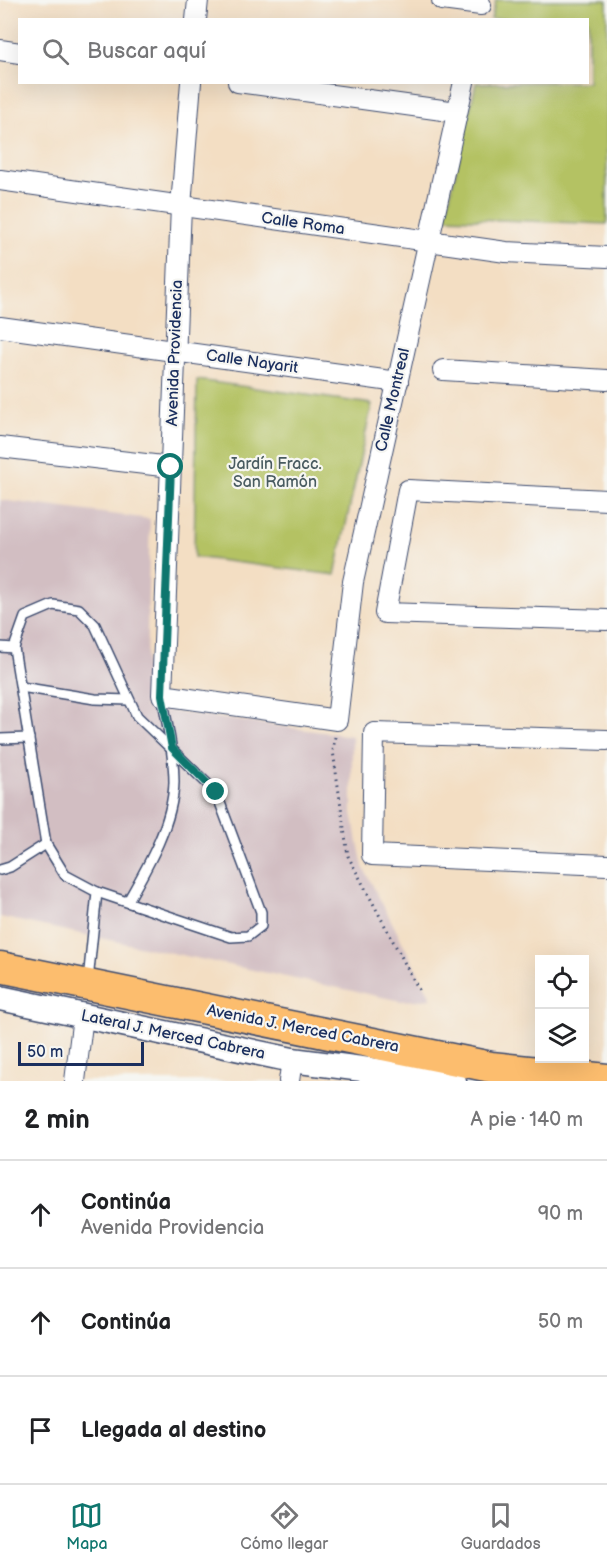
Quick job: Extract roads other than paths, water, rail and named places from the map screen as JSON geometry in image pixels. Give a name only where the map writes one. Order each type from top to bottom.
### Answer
[{"type":"main road","name":"Avenida J. Merced Cabrera","points":[[0,951],[89,971],[535,1054]]},
{"type":"main road","name":"Avenida J. Merced Cabrera","points":[[0,967],[491,1066],[607,1079]]},
{"type":"main road","points":[[589,1061],[607,1063]]},
{"type":"street","points":[[196,18],[198,0]]},
{"type":"street","points":[[442,0],[480,8]]},
{"type":"street","points":[[0,50],[18,53]]},
{"type":"street","name":"Avenida Providencia","points":[[162,695],[181,206],[191,84]]},
{"type":"street","points":[[253,84],[457,112]]},
{"type":"street","name":"Calle Montreal","points":[[162,695],[337,720],[353,582],[464,84]]},
{"type":"street","name":"Calle Roma","points":[[0,180],[506,252],[607,257]]},
{"type":"street","name":"Calle Nayarit","points":[[0,327],[398,382]]},
{"type":"street","points":[[443,370],[607,380]]},
{"type":"street","points":[[0,447],[171,467]]},
{"type":"street","points":[[607,500],[408,490],[385,613],[607,620]]},
{"type":"street","points":[[607,741],[374,732],[372,855],[607,865]]},
{"type":"street","name":"Lateral J. Merced Cabrera","points":[[0,998],[83,1016],[290,1070],[454,1081]]},
{"type":"street","points":[[75,1081],[83,1016]]},
{"type":"lane","points":[[53,605],[79,609],[94,625],[136,716],[216,792],[261,912],[261,926],[248,936],[231,937],[97,892],[65,875],[46,844],[21,687],[14,648],[25,616],[53,605]]},
{"type":"lane","points":[[0,647],[14,648]]},
{"type":"lane","points":[[21,687],[95,699],[129,700]]},
{"type":"lane","points":[[128,901],[146,869],[170,809],[174,783],[172,748],[162,695]]},
{"type":"lane","points":[[0,740],[29,738]]},
{"type":"lane","points":[[0,870],[10,867],[46,844]]},
{"type":"lane","points":[[89,971],[97,892]]},
{"type":"park label","name":"Jardín Fracc. San Ramón","points":[[275,473]]}]
